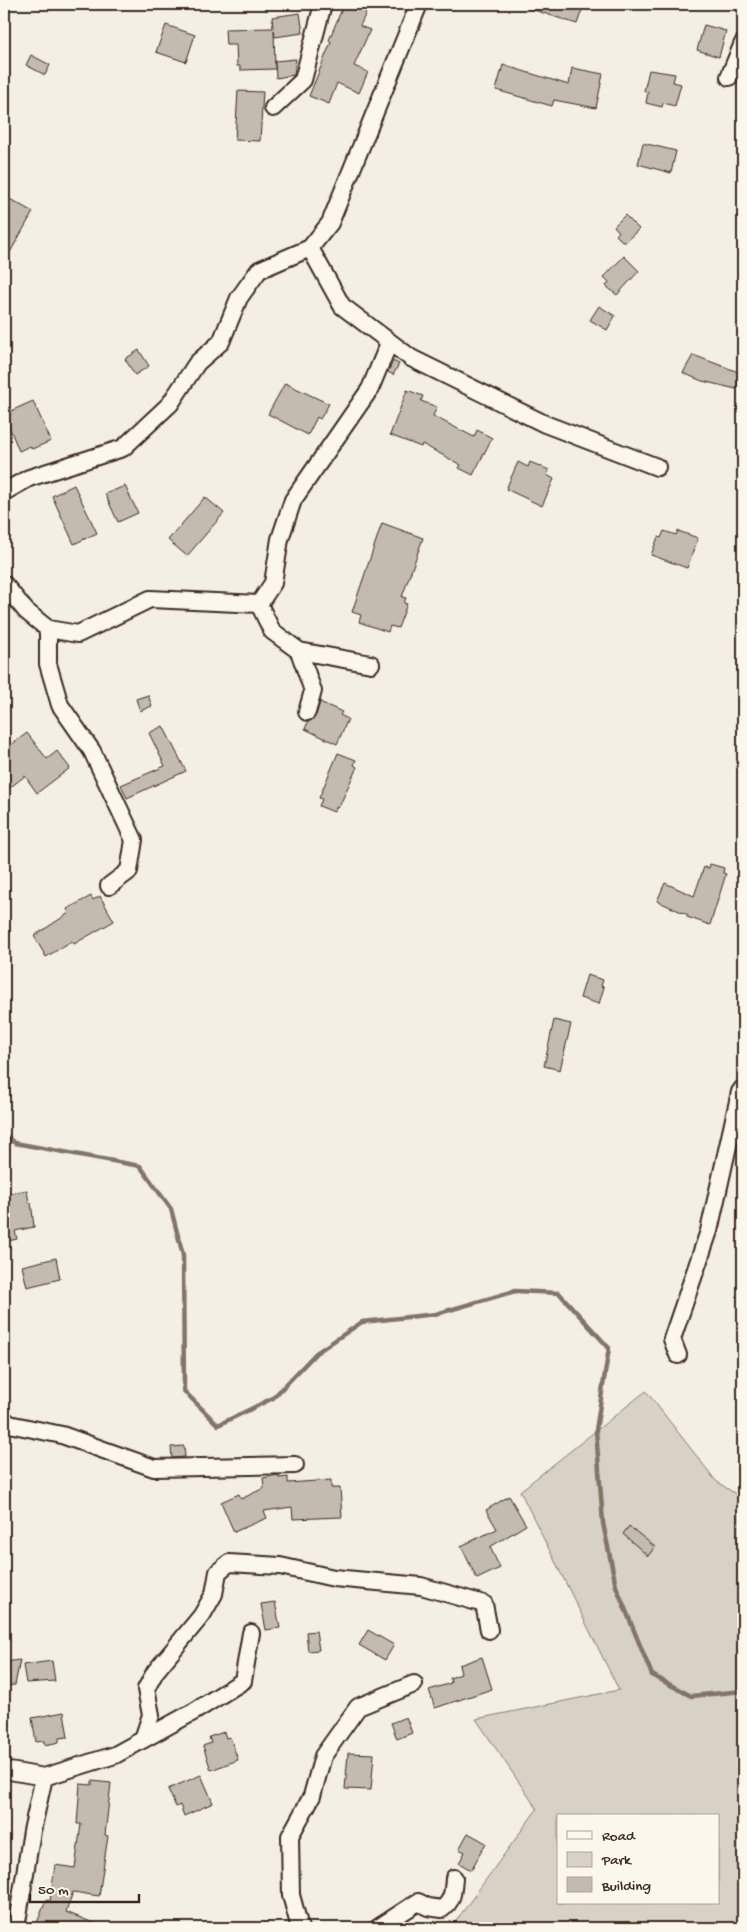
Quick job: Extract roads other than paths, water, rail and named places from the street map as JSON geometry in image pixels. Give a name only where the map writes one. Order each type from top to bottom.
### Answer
[{"type":"street","points":[[273,108],[303,80],[323,4]]},
{"type":"street","points":[[4,492],[29,478],[123,448],[170,404],[197,363],[221,342],[239,298],[259,270],[310,248],[330,223],[419,4]]},
{"type":"street","points":[[729,76],[743,43]]},
{"type":"street","points":[[310,248],[342,306],[411,358],[545,424],[658,467]]},
{"type":"street","points":[[259,604],[273,583],[280,538],[293,500],[370,389],[389,343]]},
{"type":"street","points":[[4,584],[26,611],[48,629],[78,634],[150,598],[259,604]]},
{"type":"street","points":[[259,604],[272,631],[299,651],[371,664]]},
{"type":"street","points":[[48,629],[48,664],[60,705],[92,752],[134,840],[129,871],[109,886]]},
{"type":"street","points":[[299,651],[313,691],[307,712]]},
{"type":"street","points":[[678,1356],[672,1339],[709,1231],[740,1092],[743,1088]]},
{"type":"street","points":[[4,1419],[9,1424],[62,1435],[154,1468],[295,1465]]},
{"type":"street","points":[[143,1739],[151,1715],[146,1689],[155,1672],[202,1615],[214,1594],[218,1572],[229,1563],[280,1566],[334,1578],[421,1586],[484,1604],[489,1630]]},
{"type":"street","points":[[4,1770],[44,1777],[115,1755],[195,1711],[243,1681],[251,1633]]},
{"type":"street","points":[[300,1928],[291,1895],[290,1836],[312,1796],[323,1756],[358,1707],[414,1684]]},
{"type":"street","points":[[16,1928],[32,1831],[44,1777]]},
{"type":"street","points":[[378,1928],[418,1902],[428,1907],[442,1909],[448,1904],[453,1893],[454,1878]]},
{"type":"waterway","points":[[4,1135],[15,1143],[140,1166],[171,1209],[183,1255],[184,1391],[218,1425],[273,1398],[316,1353],[362,1322],[436,1314],[515,1291],[559,1293],[609,1348],[596,1430],[603,1523],[616,1586],[652,1675],[691,1696],[743,1691]]}]
